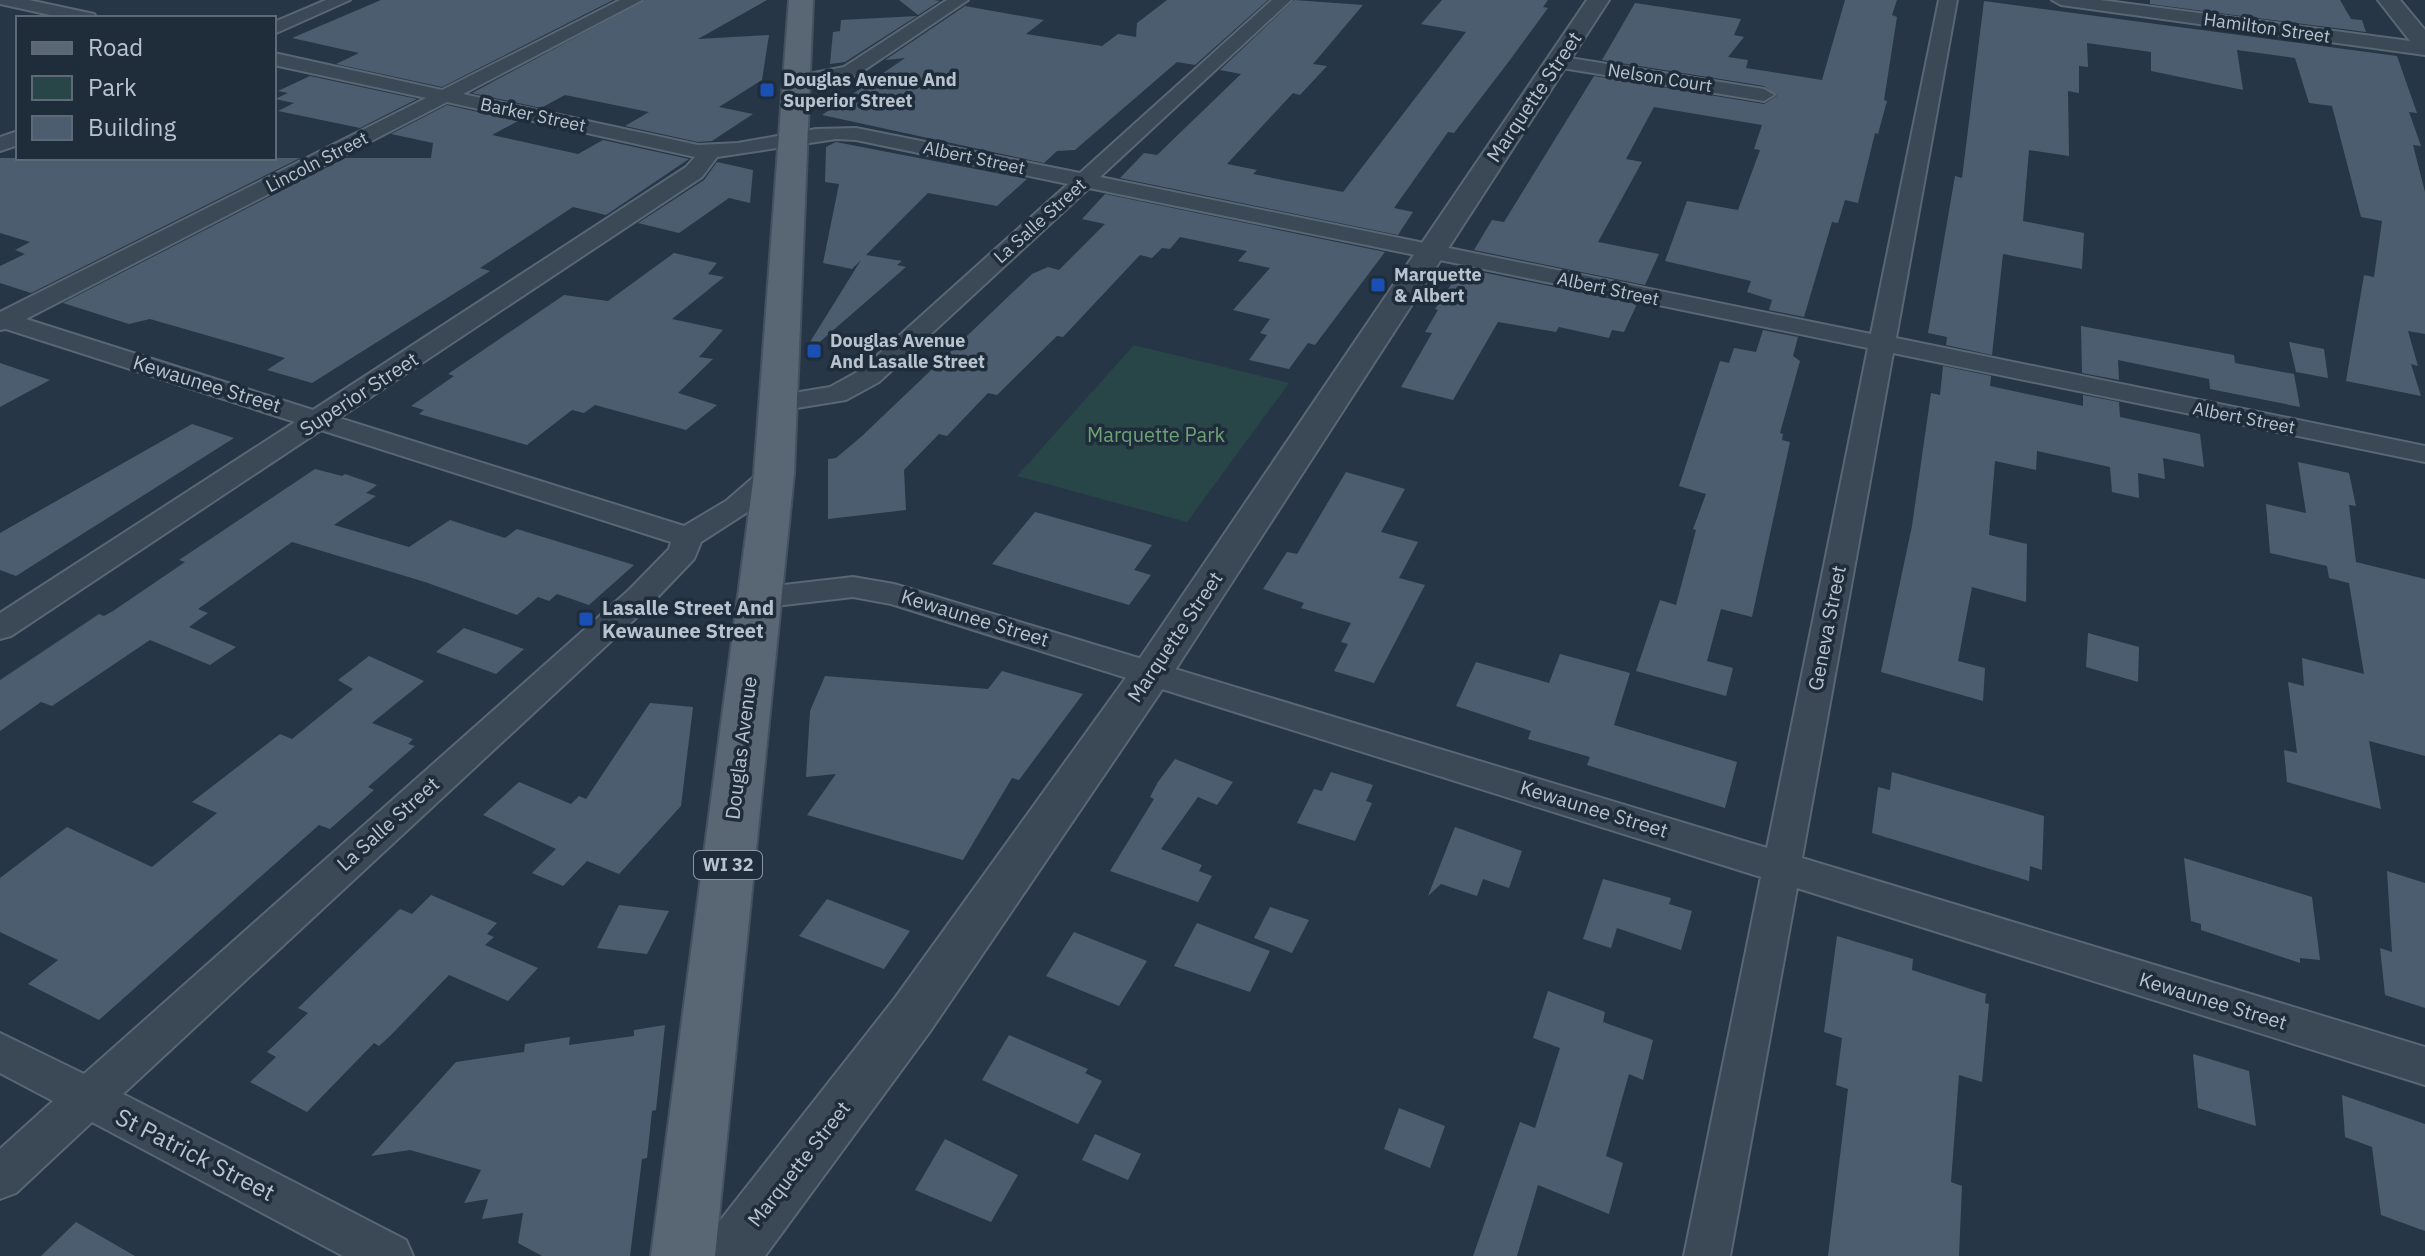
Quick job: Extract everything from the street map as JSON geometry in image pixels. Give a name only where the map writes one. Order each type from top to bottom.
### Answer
[{"type":"main road","name":"Douglas Avenue","points":[[683,1256],[774,474],[801,0]]},
{"type":"street","points":[[8,9],[39,7],[59,0]]},
{"type":"street","points":[[276,28],[341,0]]},
{"type":"street","name":"Lincoln Street","points":[[2,321],[633,0]]},
{"type":"street","points":[[796,82],[850,71],[959,0]]},
{"type":"street","name":"La Salle Street","points":[[778,403],[837,394],[870,376],[1282,0]]},
{"type":"street","name":"Marquette Street","points":[[729,1256],[913,1014],[1153,671],[1598,0]]},
{"type":"street","name":"Geneva Street","points":[[1707,1256],[1948,0]]},
{"type":"street","name":"Hamilton Street","points":[[2061,0],[2425,47]]},
{"type":"street","points":[[2389,0],[2425,47]]},
{"type":"street","points":[[39,7],[79,16]]},
{"type":"street","name":"Barker Street","points":[[276,59],[710,152],[752,148],[792,138]]},
{"type":"street","name":"Nelson Court","points":[[1557,62],[1764,95]]},
{"type":"street","name":"Albert Street","points":[[792,138],[856,134],[1881,346],[2425,454]]},
{"type":"street","name":"Superior Street","points":[[0,628],[321,420],[694,172],[710,152]]},
{"type":"street","name":"Kewaunee Street","points":[[2,321],[687,537]]},
{"type":"street","name":"La Salle Street","points":[[0,1178],[640,597],[683,552],[687,537],[736,507],[774,474]]},
{"type":"street","name":"Kewaunee Street","points":[[758,598],[846,588],[874,589],[1153,671],[2425,1066]]},
{"type":"street","name":"St Patrick Street","points":[[0,1052],[390,1256]]},
{"type":"green space","name":"Marquette Park","points":[[1134,345],[1289,383],[1187,522],[1017,476]]},
{"type":"building","points":[[381,0],[613,0],[442,87],[336,64],[359,53],[292,38]]},
{"type":"building","points":[[645,0],[767,0],[698,39],[769,35],[762,80],[719,107],[753,114],[712,141],[698,142],[625,126],[649,112],[565,95],[541,108],[472,93]]},
{"type":"building","points":[[899,0],[934,0],[940,1],[918,15]]},
{"type":"building","points":[[1167,0],[1268,0],[1195,65],[1177,62],[1075,150],[1057,151],[1044,163],[822,115],[905,58],[885,60],[965,6],[1044,20],[1026,34],[1102,46],[1118,34],[1136,37],[1137,23]]},
{"type":"building","points":[[1294,0],[1363,5],[1313,64],[1327,66],[1300,95],[1293,93],[1227,164],[1257,170],[1253,174],[1343,192],[1466,32],[1421,24],[1442,0],[1548,0],[1543,7],[1548,8],[1510,60],[1454,133],[1448,132],[1394,208],[1413,212],[1398,235],[1120,178],[1144,153],[1157,155],[1241,74],[1220,70]]},
{"type":"building","points":[[1845,0],[1897,0],[1892,15],[1897,17],[1884,100],[1887,101],[1878,134],[1875,133],[1858,203],[1845,200],[1838,223],[1832,222],[1804,317],[1769,310],[1772,300],[1747,292],[1751,281],[1665,261],[1687,201],[1738,210],[1760,150],[1754,149],[1762,125],[1654,107],[1626,159],[1642,162],[1598,242],[1659,254],[1645,285],[1474,250],[1492,220],[1504,222],[1594,76],[1764,104],[1777,96],[1764,86],[1602,60],[1635,3],[1741,19],[1734,35],[1744,37],[1728,57],[1748,60],[1746,68],[1822,80]]},
{"type":"building","points":[[2150,0],[2340,0],[2351,19],[2362,20],[2366,32],[2150,4]]},
{"type":"building","points":[[1984,1],[2397,56],[2417,113],[2409,112],[2421,146],[2413,145],[2425,192],[2425,334],[2408,331],[2418,366],[2411,364],[2421,396],[2346,381],[2364,275],[2374,277],[2382,221],[2361,217],[2332,106],[2309,103],[2295,58],[2237,50],[2243,90],[2151,71],[2151,52],[2087,43],[2088,67],[2079,66],[2079,93],[2068,91],[2069,156],[2029,150],[2023,221],[2084,233],[2082,269],[2003,254],[1992,355],[1946,345],[1947,337],[1928,333],[1955,176],[1962,178]]},
{"type":"building","points":[[917,16],[845,62],[830,64],[833,32],[840,31],[841,20]]},
{"type":"building","points":[[310,76],[417,99],[360,128],[278,111],[294,103],[276,99],[288,93],[278,91]]},
{"type":"building","points":[[447,105],[518,121],[492,135],[578,154],[603,140],[689,159],[606,215],[573,207],[480,268],[490,271],[312,383],[267,370],[285,358],[150,319],[129,324],[63,303],[345,158],[431,158],[433,143],[391,134]]},
{"type":"building","points":[[836,142],[1027,179],[997,206],[928,193],[866,255],[902,261],[897,265],[906,267],[815,346],[810,342],[861,260],[852,269],[823,263],[839,184],[825,182],[826,147]]},
{"type":"building","points":[[0,158],[300,158],[31,293],[0,283],[0,266],[25,254],[15,250],[30,242],[0,233]]},
{"type":"building","points":[[717,162],[753,170],[750,203],[729,198],[679,233],[638,223],[704,180]]},
{"type":"building","points":[[1105,194],[1385,252],[1315,345],[1308,343],[1289,369],[1249,360],[1267,335],[1260,333],[1270,319],[1233,310],[1270,268],[1238,261],[1247,251],[1180,237],[1170,249],[1162,248],[1152,258],[1140,255],[1063,337],[1057,336],[997,395],[988,393],[947,436],[939,434],[904,470],[906,510],[828,519],[828,459],[836,458],[862,436],[1032,274],[1048,267],[1059,270],[1105,224],[1082,219]]},
{"type":"building","points":[[674,253],[717,263],[708,274],[724,277],[672,319],[723,330],[699,357],[713,359],[678,393],[717,405],[686,430],[595,405],[584,413],[572,410],[527,445],[419,414],[424,410],[411,406],[454,376],[448,374],[564,295],[608,301]]},
{"type":"building","points":[[1462,268],[1637,304],[1624,332],[1612,330],[1609,338],[1559,327],[1556,332],[1498,322],[1453,400],[1401,387],[1432,333],[1425,332],[1438,310],[1435,309]]},
{"type":"building","points":[[2081,326],[2234,355],[2235,363],[2294,374],[2300,407],[2210,389],[2209,379],[2118,360],[2119,380],[2082,373]]},
{"type":"building","points":[[1763,330],[1798,337],[1793,356],[1800,361],[1780,433],[1783,434],[1782,440],[1790,442],[1752,617],[1721,609],[1707,661],[1733,668],[1726,696],[1636,671],[1660,600],[1676,605],[1696,530],[1693,529],[1706,494],[1679,486],[1720,361],[1729,363],[1734,348],[1756,352]]},
{"type":"building","points":[[2289,342],[2324,349],[2328,378],[2296,372]]},
{"type":"building","points":[[0,363],[50,380],[0,407]]},
{"type":"building","points":[[1943,366],[1991,376],[1990,386],[2083,406],[2083,395],[2119,402],[2120,417],[2200,434],[2204,467],[2163,458],[2165,479],[2138,473],[2139,498],[2112,492],[2110,467],[2037,451],[2036,470],[1995,461],[1989,535],[2027,544],[2026,602],[1972,587],[1958,661],[1985,668],[1983,701],[1881,672],[1912,526],[1931,393],[1940,395]]},
{"type":"building","points":[[192,424],[234,438],[16,576],[0,570],[0,533]]},
{"type":"building","points":[[2298,462],[2349,473],[2356,506],[2349,505],[2356,562],[2425,579],[2425,756],[2369,741],[2381,809],[2287,782],[2284,750],[2297,753],[2288,682],[2304,686],[2302,658],[2364,674],[2349,583],[2329,578],[2327,566],[2270,553],[2266,504],[2306,513]]},
{"type":"building","points":[[315,469],[342,476],[345,474],[377,485],[366,493],[376,496],[334,525],[409,547],[450,520],[505,538],[517,529],[634,565],[589,605],[557,594],[549,601],[538,597],[517,615],[425,582],[292,542],[198,609],[208,613],[189,627],[236,647],[210,665],[150,640],[52,706],[41,702],[0,731],[0,680],[99,614],[104,616],[113,611],[185,562],[179,560]]},
{"type":"building","points":[[1346,472],[1405,489],[1381,532],[1418,542],[1399,578],[1425,585],[1374,683],[1334,671],[1348,644],[1341,642],[1351,623],[1301,608],[1304,603],[1263,589],[1287,552],[1297,554]]},
{"type":"building","points":[[1035,512],[1152,545],[1134,570],[1151,575],[1129,605],[992,564]]},
{"type":"building","points":[[464,628],[524,649],[496,674],[436,652]]},
{"type":"building","points":[[2088,633],[2139,647],[2138,682],[2086,667]]},
{"type":"building","points":[[1560,654],[1630,673],[1614,725],[1737,762],[1725,808],[1587,765],[1590,757],[1528,739],[1531,731],[1456,706],[1476,662],[1549,683]]},
{"type":"building","points":[[369,656],[424,681],[372,723],[413,739],[408,744],[415,746],[368,787],[374,790],[330,829],[319,825],[99,1020],[28,984],[58,960],[0,932],[0,878],[67,827],[152,867],[217,813],[192,802],[280,734],[292,739],[353,689],[338,680]]},
{"type":"building","points":[[1002,671],[1083,694],[1019,780],[1012,778],[963,860],[807,815],[836,774],[806,777],[810,711],[825,676],[988,689]]},
{"type":"building","points":[[650,703],[693,707],[681,806],[619,874],[587,861],[563,886],[532,873],[556,849],[483,815],[519,782],[571,804],[579,796],[586,799]]},
{"type":"building","points":[[1175,759],[1233,782],[1217,805],[1198,797],[1161,849],[1202,865],[1199,871],[1212,876],[1198,902],[1110,871],[1154,799],[1150,797],[1158,782]]},
{"type":"building","points":[[1331,772],[1373,785],[1366,801],[1372,803],[1355,841],[1297,823],[1314,789],[1322,791]]},
{"type":"building","points":[[1892,772],[2044,816],[2042,870],[2030,866],[2029,881],[1872,833],[1878,787],[1890,790]]},
{"type":"building","points":[[1455,827],[1522,851],[1509,888],[1483,879],[1477,896],[1441,884],[1428,896]]},
{"type":"building","points":[[2184,858],[2312,897],[2320,960],[2300,958],[2300,963],[2201,930],[2201,924],[2191,921]]},
{"type":"building","points":[[2387,871],[2425,883],[2425,1008],[2385,995],[2380,948],[2392,952]]},
{"type":"building","points":[[1603,879],[1671,898],[1669,904],[1692,911],[1681,950],[1617,928],[1611,948],[1583,939]]},
{"type":"building","points":[[431,895],[497,923],[487,934],[494,937],[485,945],[538,968],[508,1001],[449,975],[379,1046],[374,1043],[307,1112],[250,1082],[276,1057],[267,1052],[308,1013],[298,1008],[400,909],[412,914]]},
{"type":"building","points":[[827,899],[910,931],[884,969],[799,936]]},
{"type":"building","points":[[619,905],[669,911],[647,954],[597,948]]},
{"type":"building","points":[[1270,907],[1309,920],[1292,953],[1254,938]]},
{"type":"building","points":[[1197,923],[1270,951],[1250,992],[1174,966]]},
{"type":"building","points":[[1074,932],[1147,961],[1119,1006],[1046,976]]},
{"type":"building","points":[[1837,936],[1913,959],[1912,970],[1986,994],[1985,1003],[1989,1004],[1982,1082],[1959,1075],[1951,1182],[1962,1186],[1959,1256],[1828,1256],[1848,1089],[1836,1085],[1842,1038],[1824,1032]]},
{"type":"building","points":[[1548,991],[1605,1012],[1603,1022],[1653,1040],[1643,1080],[1629,1074],[1606,1156],[1623,1163],[1609,1214],[1538,1185],[1517,1256],[1473,1256],[1520,1122],[1535,1128],[1560,1048],[1533,1038]]},
{"type":"building","points":[[665,1025],[656,1110],[652,1111],[647,1158],[642,1159],[630,1256],[542,1256],[518,1243],[523,1213],[482,1219],[488,1199],[464,1203],[481,1170],[410,1150],[371,1156],[456,1062],[524,1052],[525,1044],[570,1037],[569,1045],[634,1036],[634,1030]]},
{"type":"building","points":[[1009,1035],[1088,1069],[1085,1073],[1102,1081],[1078,1124],[982,1080]]},
{"type":"building","points":[[2193,1054],[2249,1071],[2256,1126],[2198,1108]]},
{"type":"building","points":[[2342,1095],[2425,1124],[2425,1231],[2381,1215],[2372,1147],[2345,1137]]},
{"type":"building","points":[[1399,1108],[1445,1126],[1430,1168],[1384,1149]]},
{"type":"building","points":[[1095,1134],[1141,1154],[1128,1180],[1082,1160]]},
{"type":"building","points":[[945,1139],[1018,1175],[991,1222],[915,1190]]},
{"type":"building","points":[[76,1222],[135,1256],[41,1256]]},
{"type":"place","name":"Douglas Avenue And Superior Street","points":[[767,90]]},
{"type":"place","name":"Marquette & Albert","points":[[1378,285]]},
{"type":"place","name":"Douglas Avenue And Lasalle Street","points":[[814,351]]},
{"type":"place","name":"Lasalle Street And Kewaunee Street","points":[[586,619]]}]
